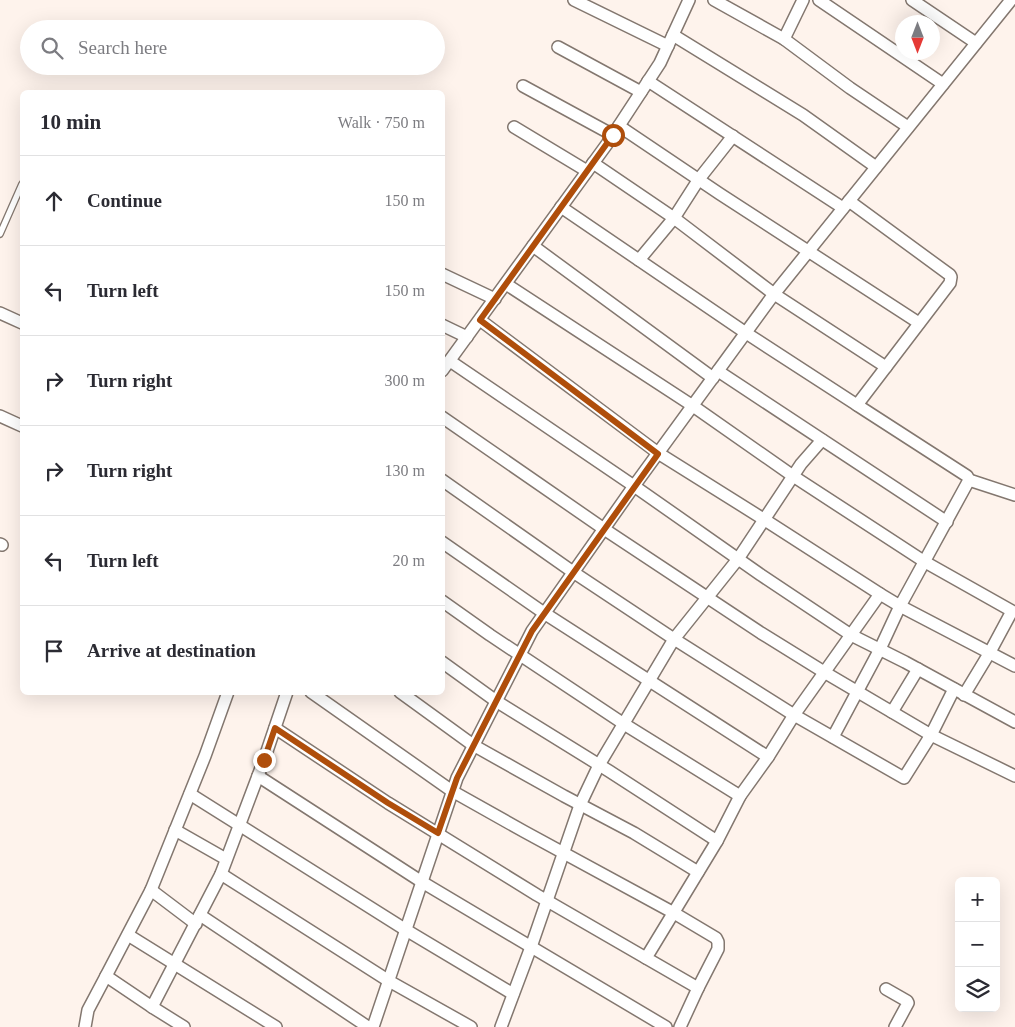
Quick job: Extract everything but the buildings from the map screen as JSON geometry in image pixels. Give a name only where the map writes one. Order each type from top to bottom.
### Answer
[{"type":"street","points":[[574,0],[670,40],[803,115],[876,168]]},
{"type":"street","points":[[445,368],[616,130],[660,63],[689,0]]},
{"type":"street","points":[[714,0],[784,39],[850,88],[908,127]]},
{"type":"street","points":[[784,39],[804,0]]},
{"type":"street","points":[[819,0],[943,84]]},
{"type":"street","points":[[912,0],[976,43]]},
{"type":"street","points":[[373,1027],[457,778],[532,631],[634,486],[774,294],[1009,1]]},
{"type":"street","points":[[558,47],[641,92]]},
{"type":"street","points":[[648,81],[846,205],[950,275],[950,283],[857,405]]},
{"type":"street","points":[[523,86],[616,130],[699,179],[919,323]]},
{"type":"street","points":[[514,127],[590,167],[674,218],[774,294],[886,367]]},
{"type":"street","points":[[639,260],[674,218],[699,179],[733,136]]},
{"type":"street","points":[[561,207],[746,332],[968,477],[969,480],[1015,495]]},
{"type":"street","points":[[533,246],[715,374],[822,440],[947,522]]},
{"type":"street","points":[[445,275],[494,299]]},
{"type":"street","points":[[445,482],[573,572],[674,639],[794,715],[904,778],[959,692],[990,652],[1013,611],[924,562],[793,476],[693,406],[506,284]]},
{"type":"street","points":[[0,313],[20,322]]},
{"type":"street","points":[[480,320],[658,454],[900,606],[1015,666]]},
{"type":"street","points":[[445,326],[467,337]]},
{"type":"street","points":[[450,361],[851,635],[1015,722]]},
{"type":"street","points":[[0,416],[20,425]]},
{"type":"street","points":[[445,418],[604,529],[761,633],[931,734],[1015,776]]},
{"type":"street","points":[[501,1027],[580,805],[599,765],[674,639],[738,559],[801,464],[822,440]]},
{"type":"street","points":[[833,737],[880,649],[900,606],[969,480]]},
{"type":"street","points":[[445,544],[544,613],[768,757]]},
{"type":"street","points":[[646,958],[718,841],[740,796],[768,757],[794,715],[880,594]]},
{"type":"street","points":[[445,603],[624,724],[740,796]]},
{"type":"street","points":[[445,664],[496,701],[718,841]]},
{"type":"street","points":[[892,712],[918,669]]},
{"type":"street","points":[[86,1027],[88,1010],[151,890],[190,794],[227,695]]},
{"type":"street","points":[[152,1007],[221,874],[286,695]]},
{"type":"street","points":[[315,695],[452,791],[716,938],[718,942],[716,953],[680,1027]]},
{"type":"street","points":[[404,695],[474,745],[634,833],[698,872]]},
{"type":"street","points":[[275,728],[388,803],[546,900],[698,988]]},
{"type":"street","points":[[258,776],[422,882],[666,1027]]},
{"type":"street","points":[[190,794],[406,930],[513,994]]},
{"type":"street","points":[[175,830],[226,859]]},
{"type":"street","points":[[221,874],[389,981],[470,1027]]},
{"type":"street","points":[[151,890],[368,1027]]},
{"type":"street","points":[[128,935],[276,1027]]},
{"type":"street","points":[[106,976],[184,1027]]},
{"type":"street","points":[[886,989],[905,999],[908,1003],[895,1027]]},
{"type":"lane","points":[[0,234],[20,189]]},
{"type":"route","points":[[264,760],[275,728],[388,803],[438,833],[457,778],[532,631],[658,454],[480,320],[613,135]]}]
